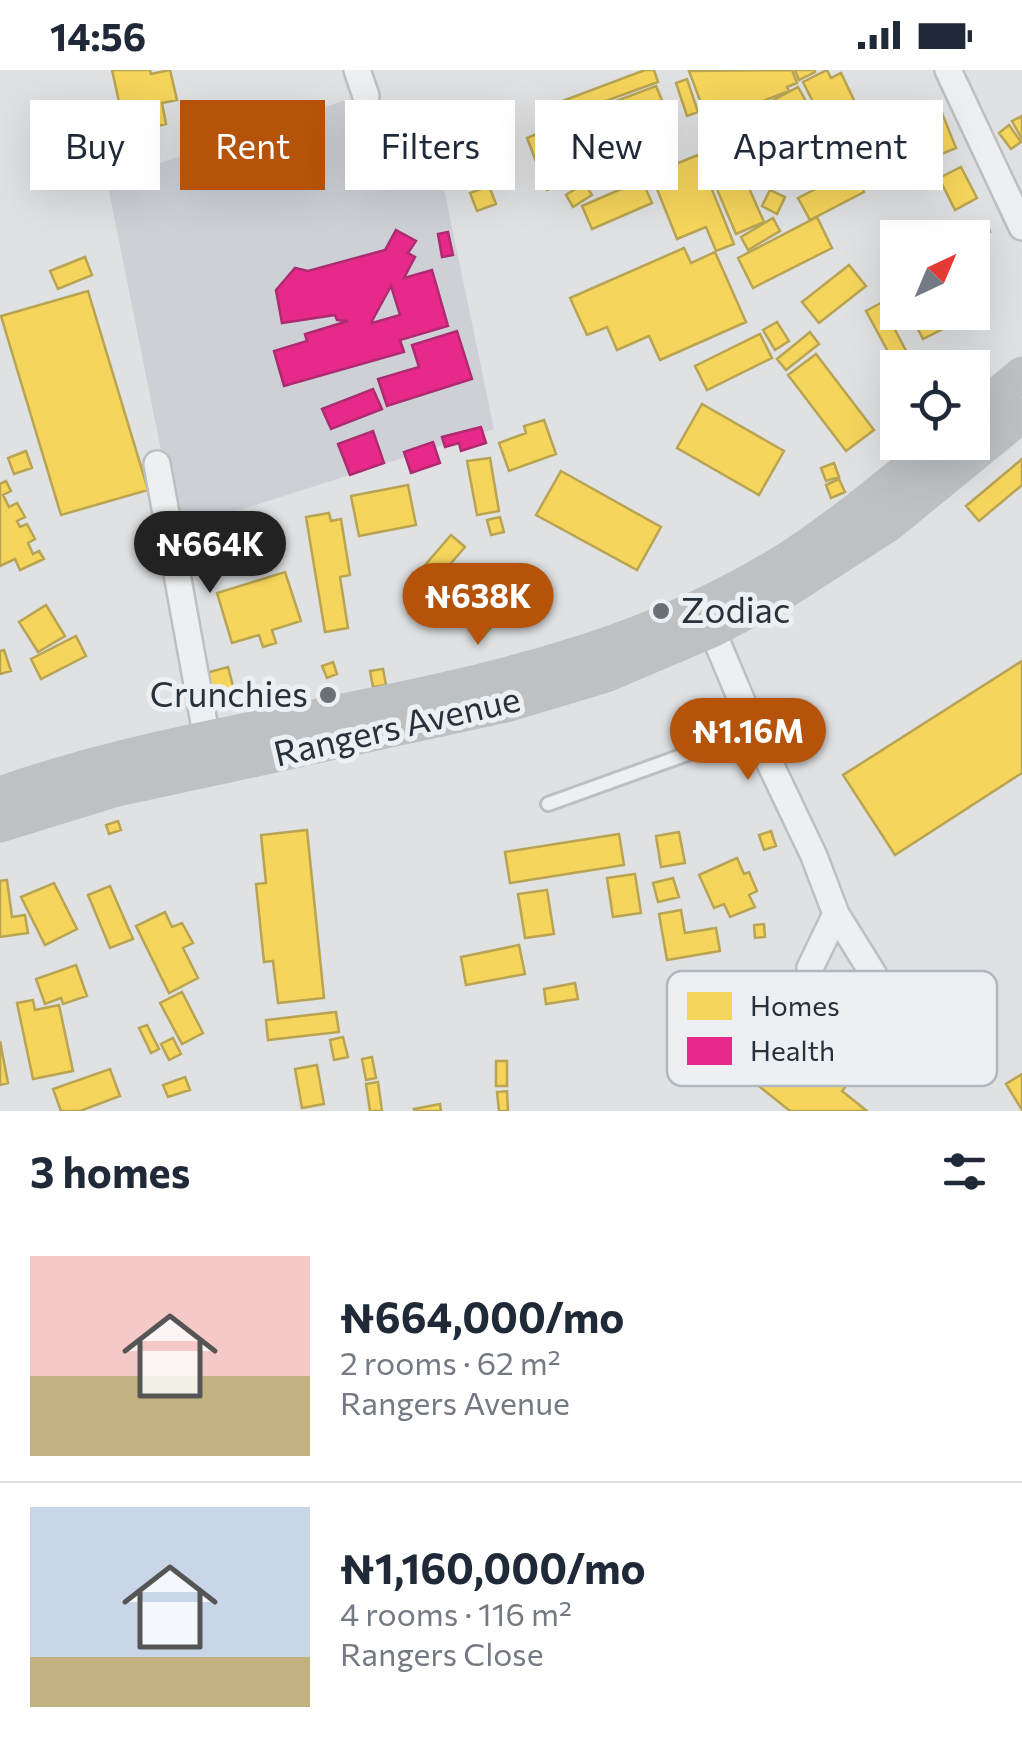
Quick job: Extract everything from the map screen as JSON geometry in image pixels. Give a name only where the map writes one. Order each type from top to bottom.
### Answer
[{"type":"main road","points":[[990,400],[1022,374]]},
{"type":"main road","name":"Rangers Avenue","points":[[0,825],[113,790],[506,704],[606,675],[712,630],[779,595],[890,524],[1022,416]]},
{"type":"main road","name":"Rangers Avenue","points":[[0,794],[207,739],[474,682],[568,657],[738,587],[787,559],[918,460]]},
{"type":"street","points":[[357,70],[366,96]]},
{"type":"street","points":[[948,70],[1022,227]]},
{"type":"street","points":[[158,464],[207,739]]},
{"type":"street","points":[[712,630],[814,856],[836,914]]},
{"type":"lane","points":[[548,804],[754,730]]},
{"type":"shaded area","points":[[345,103],[345,190],[444,190],[494,429],[177,530],[109,190],[160,190],[160,163],[180,156],[180,190],[325,190],[325,107]]},
{"type":"building: Homes","points":[[112,70],[150,70],[151,74],[170,70],[177,100],[162,103],[166,124],[160,125],[160,100],[119,100]]},
{"type":"building: Homes","points":[[645,70],[654,70],[658,82],[609,100],[565,100]]},
{"type":"building: Homes","points":[[792,70],[797,83],[787,87],[789,91],[765,100],[700,100],[689,71]]},
{"type":"building: Homes","points":[[795,70],[814,70],[815,72],[799,80]]},
{"type":"building: Homes","points":[[827,70],[831,78],[841,73],[854,100],[812,100],[803,82]]},
{"type":"building: Homes","points":[[687,79],[698,112],[687,116],[676,83]]},
{"type":"building: Homes","points":[[656,86],[662,100],[619,100]]},
{"type":"building: Homes","points":[[798,87],[805,100],[774,100]]},
{"type":"building: Homes","points":[[943,116],[956,148],[943,153]]},
{"type":"building: Homes","points":[[1022,116],[1022,139],[1012,121]]},
{"type":"building: Homes","points":[[1009,125],[1021,142],[1011,149],[999,133]]},
{"type":"building: Homes","points":[[535,135],[535,159],[527,138]]},
{"type":"building: Homes","points":[[698,155],[698,190],[712,190],[734,244],[716,251],[706,227],[677,239],[657,190],[678,190],[678,163]]},
{"type":"building: Homes","points":[[961,167],[977,198],[955,210],[943,186],[943,176]]},
{"type":"building: Homes","points":[[491,190],[496,204],[477,211],[470,193]]},
{"type":"building: Homes","points":[[574,190],[589,190],[592,195],[573,207],[566,195]]},
{"type":"building: Homes","points":[[619,190],[646,190],[652,203],[592,229],[582,206]]},
{"type":"building: Homes","points":[[717,190],[750,190],[764,222],[736,234]]},
{"type":"building: Homes","points":[[770,190],[785,197],[777,214],[762,206]]},
{"type":"building: Homes","points":[[814,190],[864,192],[810,220],[798,198]]},
{"type":"building: Homes","points":[[817,217],[832,248],[753,288],[738,258]]},
{"type":"building: Homes","points":[[773,218],[780,231],[748,250],[741,237]]},
{"type":"building: Homes","points":[[684,248],[691,263],[715,252],[746,322],[660,360],[649,336],[617,350],[607,327],[587,335],[570,298]]},
{"type":"building: Homes","points":[[85,257],[92,275],[58,289],[50,271]]},
{"type":"building: Homes","points":[[849,265],[866,286],[819,323],[802,302]]},
{"type":"building: Homes","points":[[88,291],[148,490],[61,515],[1,316]]},
{"type":"building: Homes","points":[[880,304],[880,330],[895,330],[906,350],[887,350],[866,311]]},
{"type":"building: Homes","points":[[777,322],[789,341],[775,350],[763,330]]},
{"type":"building: Homes","points":[[918,330],[941,330],[923,339]]},
{"type":"building: Homes","points":[[810,332],[819,344],[786,370],[777,359]]},
{"type":"building: Homes","points":[[760,334],[772,358],[707,390],[695,366]]},
{"type":"building: Homes","points":[[816,354],[874,430],[846,451],[788,375]]},
{"type":"building: Homes","points":[[702,404],[784,451],[759,495],[677,448]]},
{"type":"building: Homes","points":[[544,420],[556,454],[509,471],[499,443],[526,433],[524,426]]},
{"type":"building: Homes","points":[[26,451],[32,468],[14,474],[8,458]]},
{"type":"building: Homes","points":[[490,458],[499,511],[477,515],[467,461]]},
{"type":"building: Homes","points":[[1022,459],[1022,485],[979,521],[966,506]]},
{"type":"building: Homes","points":[[834,463],[839,477],[826,481],[821,468]]},
{"type":"building: Homes","points":[[561,471],[661,527],[637,570],[536,515]]},
{"type":"building: Homes","points":[[839,479],[845,492],[831,498],[826,485]]},
{"type":"building: Homes","points":[[6,481],[11,491],[3,495],[9,507],[17,503],[25,517],[17,521],[20,527],[27,524],[35,539],[28,543],[33,554],[39,551],[44,559],[20,570],[15,559],[0,566],[0,484]]},
{"type":"building: Homes","points":[[408,485],[416,525],[359,536],[351,496]]},
{"type":"building: Homes","points":[[329,513],[331,521],[341,519],[350,575],[340,577],[348,628],[325,632],[306,517]]},
{"type":"building: Homes","points":[[500,517],[504,532],[491,535],[487,520]]},
{"type":"building: Homes","points":[[253,532],[260,555],[197,574],[190,552]]},
{"type":"building: Homes","points":[[451,535],[465,547],[427,591],[413,579]]},
{"type":"building: Homes","points":[[266,541],[275,549],[270,555],[261,547]]},
{"type":"building: Homes","points":[[285,572],[301,621],[272,630],[276,643],[263,647],[259,635],[232,643],[217,593]]},
{"type":"building: Homes","points":[[447,572],[481,601],[485,596],[504,612],[482,638],[430,593]]},
{"type":"building: Homes","points":[[409,599],[424,599],[424,613],[409,613]]},
{"type":"building: Homes","points":[[46,605],[65,636],[38,652],[19,622]]},
{"type":"building: Homes","points":[[76,636],[86,656],[41,679],[31,659]]},
{"type":"building: Homes","points":[[4,650],[11,671],[0,674],[0,651]]},
{"type":"building: Homes","points":[[1022,661],[1022,773],[895,855],[843,775]]},
{"type":"building: Homes","points":[[333,662],[337,674],[327,678],[322,666]]},
{"type":"building: Homes","points":[[228,667],[234,690],[211,696],[206,673]]},
{"type":"building: Homes","points":[[383,669],[386,685],[373,687],[370,671]]},
{"type":"building: Homes","points":[[118,821],[121,830],[109,834],[106,825]]},
{"type":"building: Homes","points":[[307,830],[324,998],[278,1003],[273,961],[264,962],[256,884],[266,883],[261,835]]},
{"type":"building: Homes","points":[[771,831],[776,846],[764,850],[759,835]]},
{"type":"building: Homes","points":[[679,832],[685,863],[661,867],[656,836]]},
{"type":"building: Homes","points":[[619,834],[624,865],[510,883],[505,852]]},
{"type":"building: Homes","points":[[737,858],[744,874],[749,872],[757,891],[749,895],[755,907],[730,917],[724,904],[714,908],[699,875]]},
{"type":"building: Homes","points":[[635,874],[641,913],[613,917],[607,878]]},
{"type":"building: Homes","points":[[673,878],[679,897],[658,902],[653,883]]},
{"type":"building: Homes","points":[[7,880],[12,917],[25,915],[28,933],[0,937],[0,881]]},
{"type":"building: Homes","points":[[54,883],[77,929],[45,945],[21,897]]},
{"type":"building: Homes","points":[[110,886],[133,939],[110,948],[88,895]]},
{"type":"building: Homes","points":[[547,890],[554,934],[525,938],[518,894]]},
{"type":"building: Homes","points":[[681,910],[685,933],[716,928],[720,951],[667,960],[659,914]]},
{"type":"building: Homes","points":[[165,912],[172,927],[182,923],[193,943],[183,948],[198,978],[169,993],[136,926]]},
{"type":"building: Homes","points":[[764,924],[765,937],[755,938],[754,925]]},
{"type":"building: Homes","points":[[519,945],[525,974],[466,985],[461,957]]},
{"type":"building: Homes","points":[[76,965],[87,996],[63,1004],[61,998],[45,1004],[36,979]]},
{"type":"building: Homes","points":[[575,983],[578,999],[546,1004],[544,989]]},
{"type":"building: Homes","points":[[182,992],[203,1033],[182,1044],[160,1003]]},
{"type":"building: Homes","points":[[33,1000],[35,1010],[59,1005],[73,1071],[33,1079],[17,1003]]},
{"type":"building: Homes","points":[[336,1012],[339,1032],[268,1040],[266,1020]]},
{"type":"building: Homes","points":[[147,1025],[159,1049],[151,1053],[139,1028]]},
{"type":"building: Homes","points":[[343,1037],[348,1057],[334,1060],[330,1040]]},
{"type":"building: Homes","points":[[173,1038],[181,1054],[169,1060],[161,1044]]},
{"type":"building: Homes","points":[[0,1041],[8,1083],[0,1085]]},
{"type":"building: Homes","points":[[372,1057],[376,1078],[366,1080],[362,1059]]},
{"type":"building: Homes","points":[[496,1061],[507,1061],[507,1086],[496,1086]]},
{"type":"building: Homes","points":[[317,1065],[324,1104],[302,1108],[295,1069]]},
{"type":"building: Homes","points":[[110,1069],[120,1096],[80,1111],[61,1111],[53,1089]]},
{"type":"building: Homes","points":[[1022,1074],[1022,1110],[1006,1084]]},
{"type":"building: Homes","points":[[185,1077],[190,1090],[168,1097],[163,1085]]},
{"type":"building: Homes","points":[[378,1082],[382,1111],[370,1111],[366,1084]]},
{"type":"building: Homes","points":[[759,1086],[846,1086],[842,1091],[867,1111],[790,1111]]},
{"type":"building: Homes","points":[[507,1091],[508,1111],[499,1111],[497,1092]]},
{"type":"building: Homes","points":[[440,1104],[441,1111],[414,1109]]},
{"type":"building: Health","points":[[396,230],[416,241],[408,253],[415,257],[404,278],[432,270],[448,326],[400,340],[404,352],[284,386],[274,351],[307,341],[305,334],[348,321],[337,320],[335,315],[282,323],[276,290],[295,268],[308,271],[385,250]],"holes":[[[391,286],[400,315],[372,323]]]},
{"type":"building: Health","points":[[448,232],[453,255],[442,257],[438,234]]},
{"type":"building: Health","points":[[457,331],[472,379],[387,406],[378,379],[419,367],[412,345]]},
{"type":"building: Health","points":[[373,389],[382,409],[331,429],[322,409]]},
{"type":"building: Health","points":[[481,427],[486,443],[461,451],[459,443],[445,447],[442,437]]},
{"type":"building: Health","points":[[373,431],[384,463],[350,475],[338,444]]},
{"type":"building: Health","points":[[433,442],[440,463],[411,473],[404,452]]},
{"type":"place","name":"Zodiac","points":[[661,611]]},
{"type":"place","name":"Crunchies","points":[[328,695]]}]
